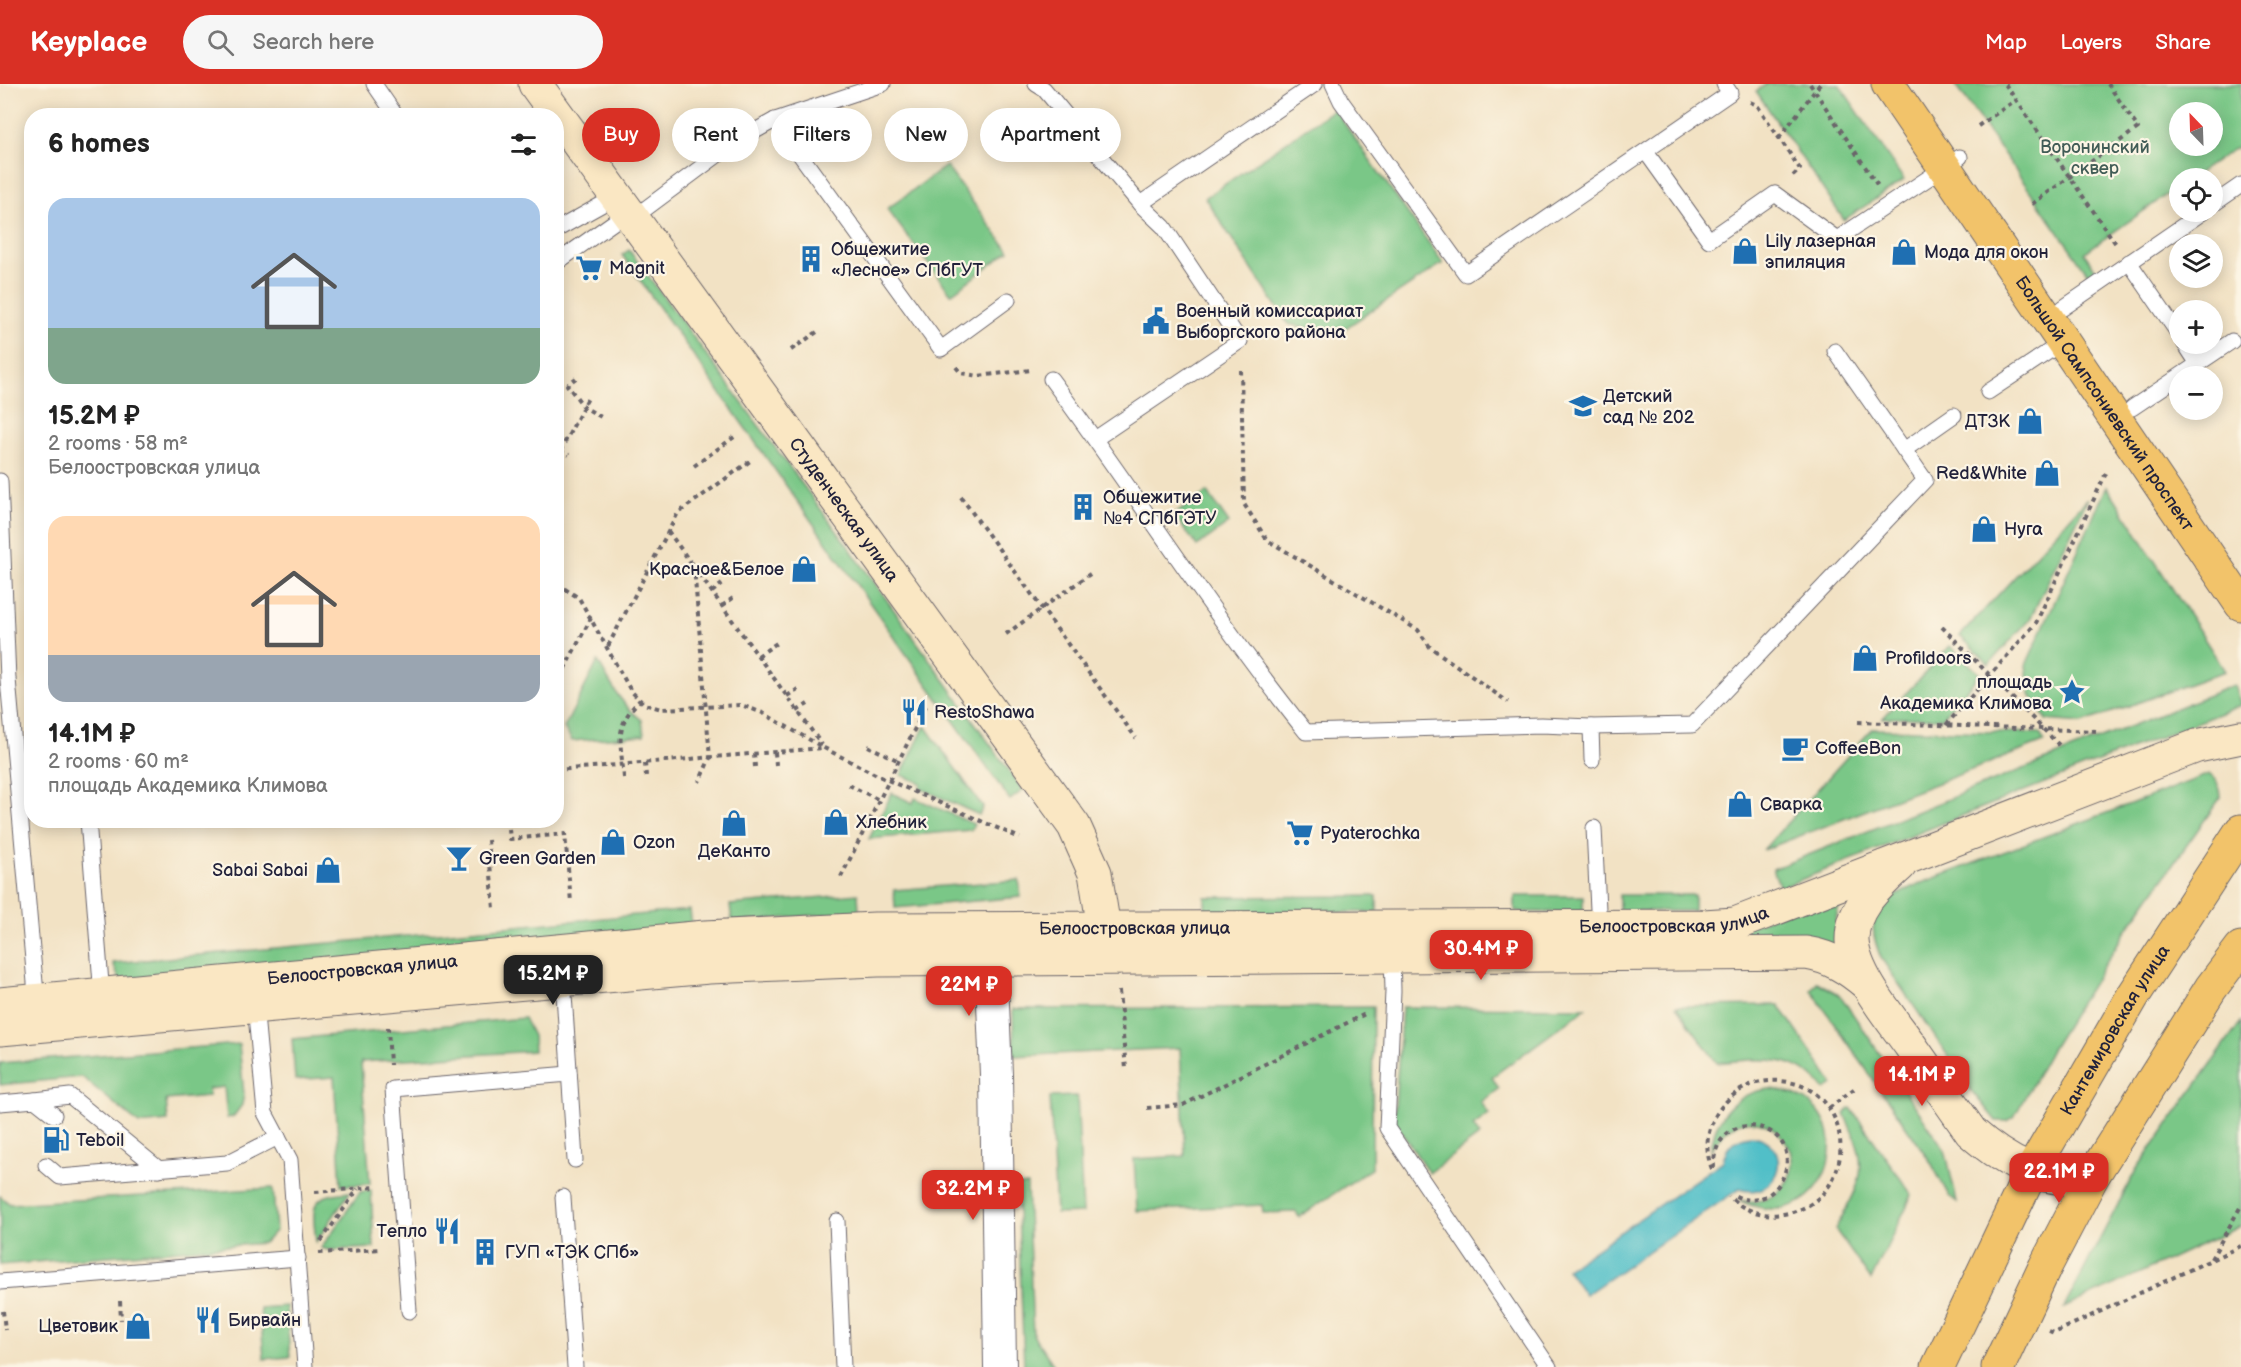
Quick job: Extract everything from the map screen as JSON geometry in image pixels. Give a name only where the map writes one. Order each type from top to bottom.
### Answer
[{"type":"main road","name":"Студенческая улица","points":[[536,84],[553,108]]},
{"type":"main road","name":"Большой Сампсониевский проспект","points":[[1887,84],[1952,162],[2063,308],[2241,567]]},
{"type":"main road","name":"Большой Сампсониевский проспект","points":[[1910,84],[1952,162],[2063,342],[2241,604]]},
{"type":"main road","name":"Студенческая улица","points":[[564,123],[1074,826],[1095,873],[1104,943]]},
{"type":"main road","name":"Белоостровская улица","points":[[1599,940],[1735,924],[2197,746],[2241,737]]},
{"type":"main road","name":"Кантемировская улица","points":[[1938,1367],[2031,1172],[2133,996],[2241,831]]},
{"type":"main road","points":[[1907,857],[1865,901],[1854,925],[1852,941],[1867,984],[1971,1132],[1988,1148],[2031,1172],[2051,1178],[2072,1180],[2092,1177]]},
{"type":"main road","name":"Белоостровская улица","points":[[0,1029],[38,1013],[254,993],[705,937],[875,930],[1104,943],[1599,940],[1806,953],[1835,961],[1848,968],[1867,984]]},
{"type":"main road","name":"Белоостровская улица","points":[[254,993],[563,979],[709,967],[991,958],[1104,943]]},
{"type":"main road","points":[[1998,1367],[2045,1267],[2092,1177],[2211,988],[2241,948]]},
{"type":"main road","name":"Белоостровская улица","points":[[0,1004],[38,1013]]},
{"type":"street","points":[[991,958],[996,1074],[1000,1367]]},
{"type":"lane","points":[[374,84],[390,108]]},
{"type":"lane","points":[[811,108],[884,84]]},
{"type":"lane","points":[[1036,84],[1044,89],[1140,204],[1164,227],[1240,340],[1095,439]]},
{"type":"lane","points":[[1140,204],[1315,84]]},
{"type":"lane","points":[[1333,84],[1341,101],[1466,274],[1646,152],[1727,88]]},
{"type":"lane","points":[[564,257],[626,208],[771,122]]},
{"type":"lane","points":[[1646,152],[1709,240],[1775,194],[1837,239],[1952,162]]},
{"type":"lane","points":[[805,162],[941,349],[1008,300]]},
{"type":"lane","points":[[2223,197],[2241,185]]},
{"type":"lane","points":[[564,227],[626,208]]},
{"type":"lane","points":[[2063,308],[2188,222]]},
{"type":"lane","points":[[2129,262],[2169,320]]},
{"type":"lane","points":[[2132,408],[2232,341]]},
{"type":"lane","points":[[1988,392],[2063,342]]},
{"type":"lane","points":[[1051,379],[1266,681],[1306,732],[1541,725],[1591,727],[1692,725],[1925,480],[1834,351]]},
{"type":"lane","points":[[2191,354],[2198,364]]},
{"type":"lane","points":[[1904,450],[1954,415]]},
{"type":"lane","points":[[0,481],[8,679],[38,1013]]},
{"type":"lane","points":[[1591,727],[1592,760]]},
{"type":"lane","points":[[89,828],[103,1007]]},
{"type":"lane","points":[[1594,828],[1599,940]]},
{"type":"lane","points":[[1392,941],[1393,991],[1387,1128],[1549,1367]]},
{"type":"lane","points":[[563,979],[575,1160]]},
{"type":"lane","points":[[254,993],[265,1113],[290,1160],[305,1367]]},
{"type":"lane","points":[[409,1311],[393,1089],[569,1074]]},
{"type":"lane","points":[[0,1103],[70,1096],[159,1169]]},
{"type":"lane","points":[[35,1100],[54,1115]]},
{"type":"lane","points":[[46,1165],[60,1177],[227,1163],[278,1137]]},
{"type":"lane","points":[[107,1159],[123,1172]]},
{"type":"lane","points":[[563,1197],[575,1367]]},
{"type":"lane","points":[[837,1221],[843,1367]]},
{"type":"lane","points":[[0,1282],[298,1258]]},
{"type":"path","points":[[1810,84],[1890,204]]},
{"type":"path","points":[[1779,138],[1820,84]]},
{"type":"path","points":[[2005,84],[2129,262]]},
{"type":"path","points":[[2032,204],[2138,128],[2108,84]]},
{"type":"path","points":[[1727,88],[1757,105],[1800,169],[1775,194]]},
{"type":"path","points":[[1977,126],[2016,99]]},
{"type":"path","points":[[791,350],[817,333]]},
{"type":"path","points":[[1240,340],[1244,504],[1267,540],[1418,630],[1430,647],[1541,725]]},
{"type":"path","points":[[941,349],[961,373],[978,376],[1029,369],[1051,379]]},
{"type":"path","points":[[576,378],[567,385],[584,407],[603,418]]},
{"type":"path","points":[[564,444],[589,396]]},
{"type":"path","points":[[694,466],[737,435]]},
{"type":"path","points":[[564,453],[569,455]]},
{"type":"path","points":[[607,647],[678,513],[753,459]]},
{"type":"path","points":[[1946,725],[2036,623],[2107,471]]},
{"type":"path","points":[[961,497],[1136,738]]},
{"type":"path","points":[[668,531],[824,748]]},
{"type":"path","points":[[694,567],[710,758],[699,782]]},
{"type":"path","points":[[1006,634],[1090,574]]},
{"type":"path","points":[[712,592],[722,584]]},
{"type":"path","points":[[564,589],[579,598],[631,691],[644,704],[661,709],[741,705],[763,713],[824,748],[889,781],[1020,838]]},
{"type":"path","points":[[722,606],[733,598]]},
{"type":"path","points":[[564,669],[591,617]]},
{"type":"path","points":[[1942,627],[2059,745]]},
{"type":"path","points":[[758,656],[778,642]]},
{"type":"path","points":[[787,696],[798,689]]},
{"type":"path","points":[[624,778],[620,737],[622,723],[629,711],[640,700]]},
{"type":"path","points":[[797,711],[808,704]]},
{"type":"path","points":[[841,877],[927,705]]},
{"type":"path","points":[[1858,722],[2096,731]]},
{"type":"path","points":[[868,746],[898,761]]},
{"type":"path","points":[[564,769],[824,748]]},
{"type":"path","points":[[775,752],[776,765]]},
{"type":"path","points":[[754,754],[755,767]]},
{"type":"path","points":[[645,763],[646,776]]},
{"type":"path","points":[[849,785],[879,800]]},
{"type":"path","points":[[509,828],[510,839],[565,834],[571,902]]},
{"type":"path","points":[[488,840],[494,909]]},
{"type":"path","points":[[1119,988],[1126,1069]]},
{"type":"path","points":[[1146,1108],[1183,1106],[1365,1015],[1393,991]]},
{"type":"path","points":[[387,1021],[390,1058]]},
{"type":"path","points":[[1772,1081],[1798,1085],[1810,1090],[1829,1108],[1840,1132],[1840,1158],[1832,1183],[1815,1201],[1790,1213],[1763,1214],[1742,1207],[1731,1195],[1756,1199],[1775,1190],[1786,1171],[1786,1156],[1782,1143],[1766,1129],[1752,1126],[1737,1128],[1721,1141],[1715,1154],[1714,1168],[1707,1147],[1712,1124],[1725,1102],[1746,1086],[1772,1081]]},
{"type":"path","points":[[1829,1108],[1855,1088]]},
{"type":"path","points":[[293,1194],[400,1185]]},
{"type":"path","points":[[357,1189],[312,1254],[404,1248]]},
{"type":"path","points":[[2211,1260],[2241,1206]]},
{"type":"path","points":[[2055,1334],[2241,1246]]},
{"type":"path","points":[[120,1301],[121,1320]]},
{"type":"path","points":[[3,1311],[5,1330]]},
{"type":"green space","points":[[1767,84],[1839,84],[1904,180],[1844,220],[1756,91]]},
{"type":"green space","name":"Воронинский сквер","points":[[1955,84],[2241,84],[2241,152],[2237,147],[2206,168],[2169,168],[2169,193],[2084,253],[2097,272],[2090,277]]},
{"type":"green space","points":[[1334,109],[1443,263],[1338,333],[1288,324],[1205,198]]},
{"type":"green space","points":[[946,166],[1009,251],[951,294],[887,209]]},
{"type":"green space","points":[[629,250],[851,550],[1023,790],[1010,800],[622,255]]},
{"type":"green space","points":[[2107,486],[2225,671],[2082,723],[2046,720],[2030,695],[2026,665]]},
{"type":"green space","points":[[1207,492],[1229,523],[1197,546],[1174,515]]},
{"type":"green space","points":[[2088,498],[2030,619],[1989,664],[1960,636]]},
{"type":"green space","points":[[1950,646],[1980,674],[1942,718],[1883,718]]},
{"type":"green space","points":[[598,661],[622,700],[642,720],[644,735],[572,741],[564,728]]},
{"type":"green space","points":[[2234,685],[2241,705],[1780,888],[1773,869]]},
{"type":"green space","points":[[925,726],[983,807],[979,815],[920,788],[921,783],[901,775]]},
{"type":"green space","points":[[1872,729],[2040,733],[2044,742],[1763,850]]},
{"type":"green space","points":[[2209,774],[2218,784],[2221,797],[2123,935],[2052,1048],[2014,1117],[2007,1121],[1996,1121],[1974,1094],[1881,958],[1873,929],[1878,910],[1894,897],[1919,884]]},
{"type":"green space","points":[[892,793],[913,803],[915,798],[974,824],[971,830],[869,839]]},
{"type":"green space","points":[[1019,880],[1021,897],[895,908],[894,890]]},
{"type":"green space","points":[[1845,889],[1836,922],[1836,938],[1841,955],[1801,939],[1734,932]]},
{"type":"green space","points":[[858,894],[859,911],[732,923],[730,905]]},
{"type":"green space","points":[[1619,895],[1694,895],[1694,911],[1619,911]]},
{"type":"green space","points":[[1377,896],[1377,912],[1205,913],[1205,897]]},
{"type":"green space","points":[[1515,896],[1583,896],[1583,912],[1515,912]]},
{"type":"green space","points":[[690,910],[692,927],[120,982],[113,963]]},
{"type":"green space","points":[[1817,982],[1840,995],[1945,1150],[1957,1202],[1949,1196],[1930,1161],[1811,990]]},
{"type":"green space","points":[[1779,1005],[1833,1084],[1825,1090],[1802,1069],[1789,1064],[1762,1060],[1717,1063],[1676,1006]]},
{"type":"green space","points":[[1373,1007],[1372,1168],[1299,1217],[1296,1212],[1263,1213],[1262,1205],[1137,1211],[1134,1159],[1185,1156],[1180,1048],[1014,1056],[1013,1009]]},
{"type":"green space","points":[[1402,1007],[1586,1008],[1492,1077],[1499,1089],[1481,1102],[1489,1114],[1473,1126],[1480,1135],[1429,1173],[1394,1121]]},
{"type":"green space","points":[[524,1018],[533,1036],[534,1051],[361,1062],[370,1184],[341,1186],[334,1077],[295,1080],[292,1039]]},
{"type":"green space","points":[[2241,1022],[2241,1226],[2064,1308],[2136,1170]]},
{"type":"green space","points":[[239,1044],[244,1094],[242,1105],[233,1117],[227,1118],[224,1087],[208,1089],[209,1096],[166,1100],[168,1121],[139,1124],[82,1077],[0,1085],[0,1063]]},
{"type":"green space","points":[[1769,1089],[1801,1098],[1821,1116],[1830,1139],[1828,1164],[1817,1187],[1798,1203],[1771,1209],[1739,1200],[1765,1200],[1778,1192],[1790,1176],[1792,1159],[1786,1143],[1775,1130],[1760,1123],[1743,1123],[1726,1131],[1711,1151],[1717,1127],[1728,1108],[1746,1095]]},
{"type":"green space","points":[[1077,1096],[1083,1213],[1056,1214],[1050,1097]]},
{"type":"green space","points":[[1851,1108],[1912,1195],[1871,1280],[1835,1229],[1852,1198],[1860,1173],[1858,1148],[1844,1114]]},
{"type":"green space","points":[[1017,1185],[1027,1185],[1033,1335],[1055,1367],[1024,1367]]},
{"type":"green space","points":[[273,1188],[276,1230],[264,1243],[0,1265],[0,1196],[10,1204]]},
{"type":"green space","points":[[371,1190],[374,1248],[329,1250],[321,1248],[360,1192]]},
{"type":"green space","points":[[350,1192],[316,1242],[314,1211],[316,1205],[327,1196]]},
{"type":"green space","points":[[286,1306],[290,1357],[264,1359],[260,1308]]},
{"type":"water","points":[[1751,1136],[1765,1140],[1774,1148],[1778,1158],[1778,1169],[1773,1179],[1765,1187],[1754,1191],[1739,1189],[1585,1295],[1567,1269],[1723,1161],[1726,1151],[1736,1141]]},
{"type":"place","name":"Lily лазерная эпиляция","points":[[1745,251]]},
{"type":"place","name":"Мода для окон","points":[[1904,252]]},
{"type":"place","name":"Общежитие «Лесное» СПбГУТ","points":[[811,259]]},
{"type":"place","name":"Magnit","points":[[589,268]]},
{"type":"place","name":"Военный комиссариат Выборгского района","points":[[1156,321]]},
{"type":"place","name":"Детский сад № 202","points":[[1583,406]]},
{"type":"place","name":"ДТЗК","points":[[2030,421]]},
{"type":"place","name":"Red&White","points":[[2047,473]]},
{"type":"place","name":"Общежитие №4 СПбГЭТУ","points":[[1083,507]]},
{"type":"place","name":"Нуга","points":[[1984,529]]},
{"type":"place","name":"Красное&Белое","points":[[804,569]]},
{"type":"place","name":"Profildoors","points":[[1865,658]]},
{"type":"place","name":"площадь Академика Климова","points":[[2072,692]]},
{"type":"place","name":"RestoShawa","points":[[914,712]]},
{"type":"place","name":"CoffeeBon","points":[[1795,748]]},
{"type":"place","name":"Сварка","points":[[1740,804]]},
{"type":"place","name":"Хлебник","points":[[836,822]]},
{"type":"place","name":"ДеКанто","points":[[734,823]]},
{"type":"place","name":"Pyaterochka","points":[[1300,833]]},
{"type":"place","name":"Ozon","points":[[613,842]]},
{"type":"place","name":"Green Garden","points":[[459,858]]},
{"type":"place","name":"Sabai Sabai","points":[[328,870]]},
{"type":"place","name":"Teboil","points":[[56,1140]]},
{"type":"place","name":"Тепло","points":[[447,1231]]},
{"type":"place","name":"ГУП «ТЭК СПб»","points":[[485,1252]]},
{"type":"place","name":"Бирвайн","points":[[208,1320]]},
{"type":"place","name":"Цветовик","points":[[138,1326]]}]
